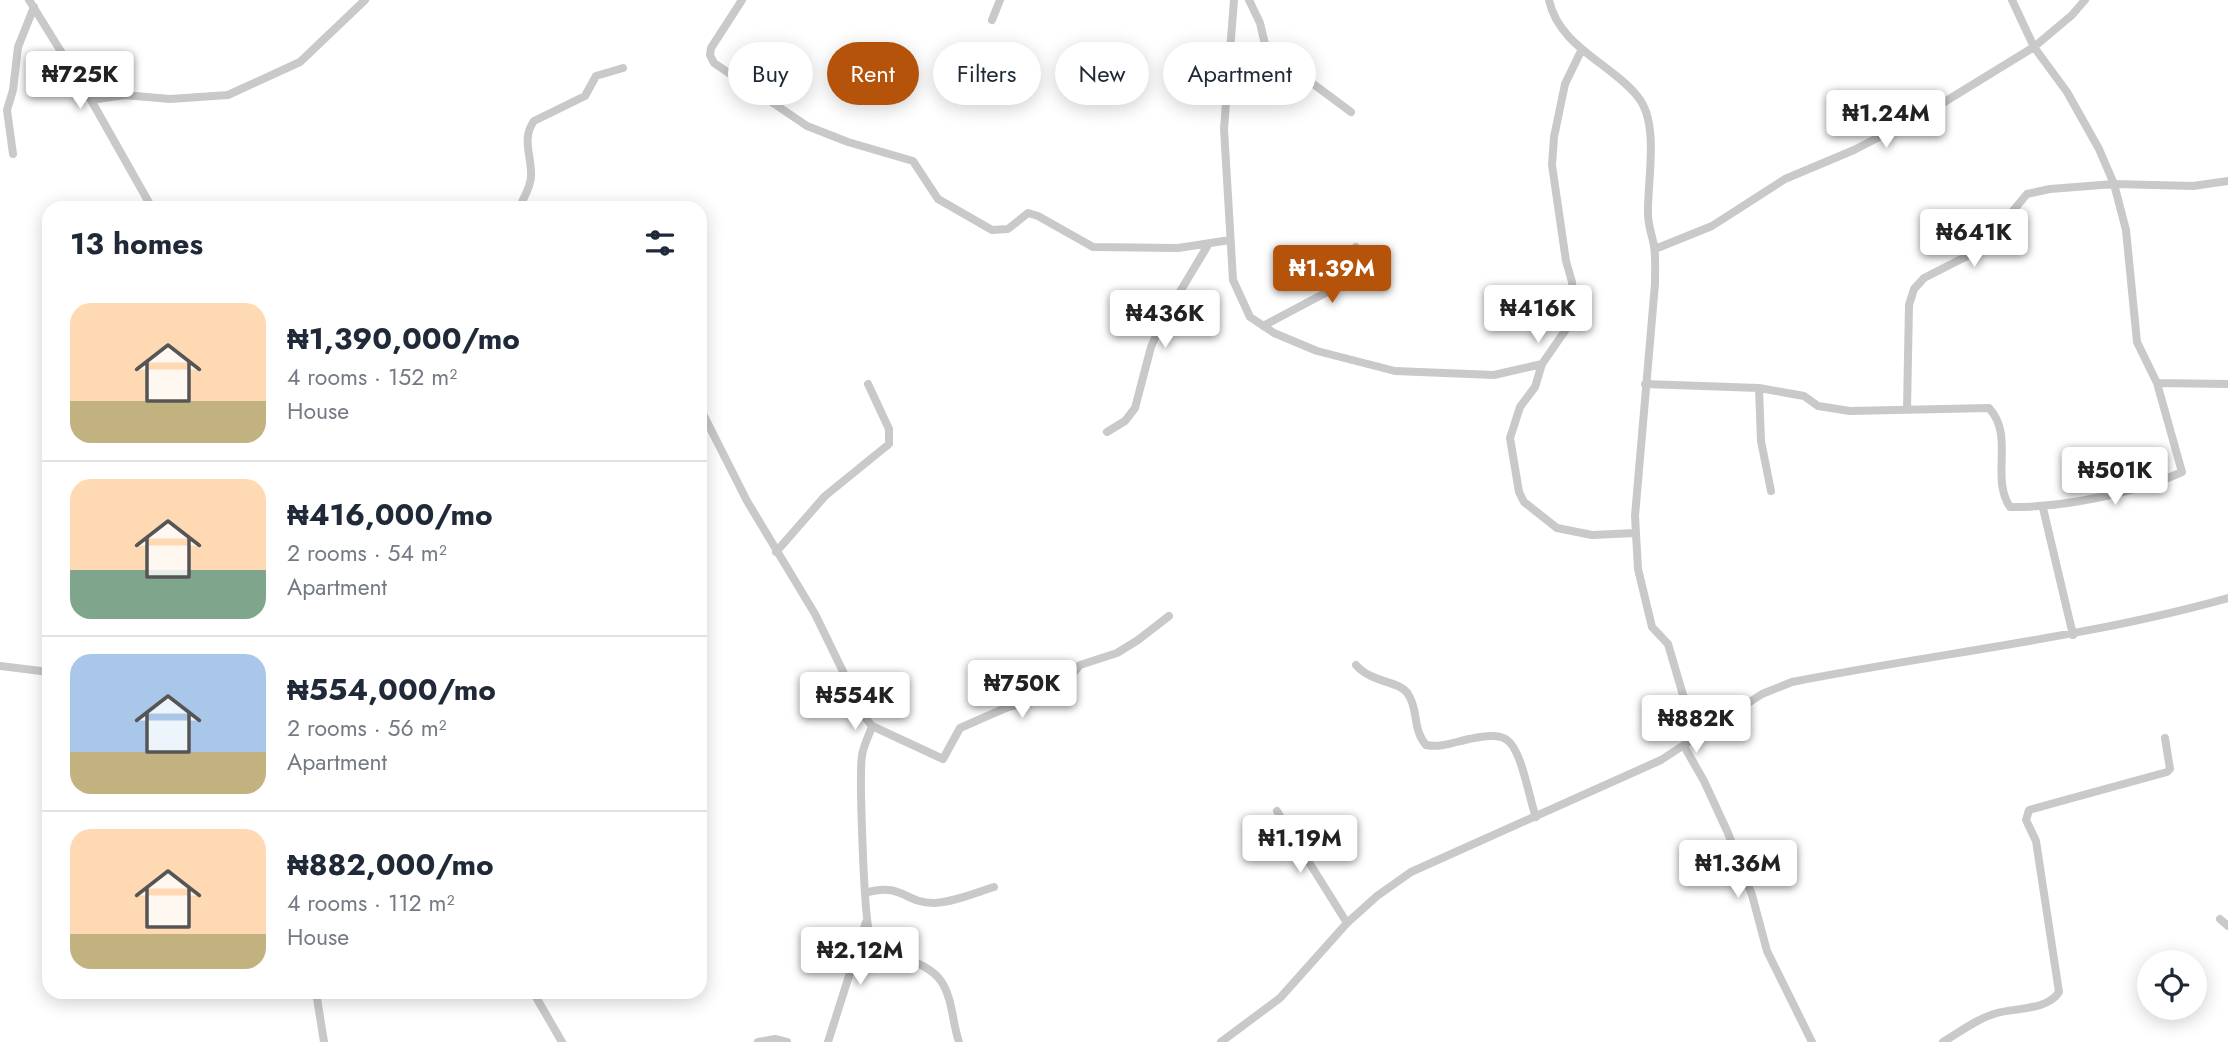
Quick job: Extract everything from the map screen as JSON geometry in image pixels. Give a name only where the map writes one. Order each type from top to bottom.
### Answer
[{"type":"street","points":[[91,100],[124,95],[170,99],[228,95],[300,62],[365,0]]},
{"type":"street","points":[[742,0],[711,48],[710,55],[714,63],[807,126],[848,142],[913,161],[938,198],[992,229],[1009,229],[1028,214],[1038,216],[1093,247],[1129,249],[1208,245],[1230,240]]},
{"type":"street","points":[[992,20],[1000,0]]},
{"type":"street","points":[[1234,0],[1224,129],[1233,279],[1250,317],[1263,326],[1317,351],[1395,371],[1494,375],[1542,364]]},
{"type":"street","points":[[1248,0],[1260,23],[1268,57],[1304,77],[1351,112]]},
{"type":"street","points":[[1549,0],[1552,15],[1581,51],[1638,97],[1644,107],[1651,152],[1648,217],[1655,249],[1655,284],[1635,533],[1638,569],[1652,627],[1668,644],[1686,705],[1700,736]]},
{"type":"street","points":[[1645,384],[1759,388],[1804,396],[1813,404],[1850,411],[1989,408],[1998,418],[2002,432],[2004,496],[2010,507],[2043,508],[2161,482],[2182,472],[2157,383],[2137,342],[2126,229],[2114,184],[2099,149],[2067,92],[2034,47],[2012,0]]},
{"type":"street","points":[[1655,249],[1712,226],[1785,179],[1854,150],[1933,109],[2034,47],[2072,15],[2085,0]]},
{"type":"street","points":[[31,4],[91,100],[148,201]]},
{"type":"street","points":[[13,154],[7,110],[13,90],[18,47],[31,4]]},
{"type":"street","points":[[1581,51],[1564,84],[1554,137],[1552,165],[1566,261],[1572,282],[1574,313],[1569,325],[1542,364],[1535,387],[1527,395],[1511,429],[1510,438],[1519,492],[1524,502],[1557,528],[1592,535],[1635,533]]},
{"type":"street","points":[[522,201],[531,177],[527,142],[529,127],[534,121],[584,96],[596,76],[623,68]]},
{"type":"street","points":[[1908,409],[1909,304],[1914,289],[1924,278],[1981,249],[2027,194],[2114,184],[2193,186],[2228,181]]},
{"type":"street","points":[[1107,432],[1125,421],[1135,408],[1155,338],[1208,245]]},
{"type":"street","points":[[1263,326],[1314,297],[1343,286],[1348,281],[1351,257],[1356,247]]},
{"type":"street","points":[[2157,383],[2228,384]]},
{"type":"street","points":[[776,552],[825,496],[889,444],[889,429],[868,384]]},
{"type":"street","points":[[1759,388],[1761,441],[1771,491]]},
{"type":"street","points":[[707,421],[776,552],[815,614],[853,692],[857,707],[872,726],[943,759],[960,727],[1009,707],[1042,700],[1063,687],[1080,665],[1116,653],[1170,616]]},
{"type":"street","points":[[2043,508],[2073,635]]},
{"type":"street","points":[[1222,1042],[1280,998],[1377,895],[1411,872],[1536,817],[1684,746],[1762,694],[1792,682],[2073,635],[2163,616],[2228,598]]},
{"type":"street","points":[[1356,665],[1372,678],[1406,690],[1410,696],[1416,730],[1426,745],[1435,747],[1483,737],[1502,737],[1510,741],[1519,758],[1536,817]]},
{"type":"street","points":[[0,666],[42,672]]},
{"type":"street","points":[[872,726],[862,757],[866,922],[870,933],[889,950],[923,966],[940,980],[947,993],[959,1042]]},
{"type":"street","points":[[1943,1042],[1994,1014],[2044,1004],[2055,999],[2059,992],[2036,841],[2026,820],[2029,810],[2167,772],[2170,769],[2165,738]]},
{"type":"street","points":[[1684,746],[1728,833],[1752,895],[1767,951],[1812,1042]]},
{"type":"street","points":[[1277,811],[1348,923]]},
{"type":"street","points":[[865,892],[892,888],[918,900],[933,903],[994,887]]},
{"type":"street","points":[[2220,919],[2228,926]]},
{"type":"street","points":[[828,1042],[866,922]]},
{"type":"street","points":[[317,999],[324,1042]]},
{"type":"street","points":[[537,999],[562,1042]]},
{"type":"street","points":[[758,1042],[775,1039],[787,1042]]}]
